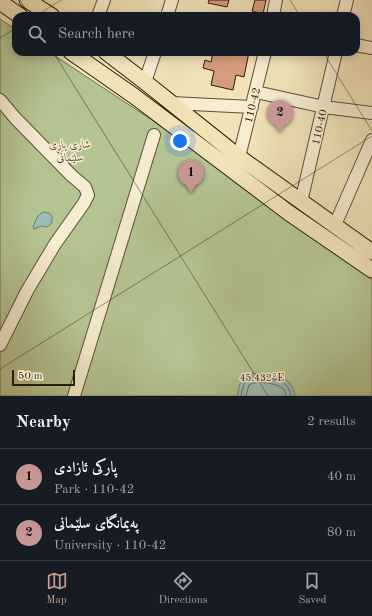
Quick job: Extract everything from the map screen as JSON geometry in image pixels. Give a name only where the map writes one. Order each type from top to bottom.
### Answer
[{"type":"main road","points":[[26,0],[46,12]]},
{"type":"main road","points":[[0,2],[14,12]]},
{"type":"main road","points":[[77,56],[134,96],[289,213],[372,270]]},
{"type":"main road","points":[[111,56],[240,157],[372,252]]},
{"type":"main road","points":[[345,252],[354,239]]},
{"type":"street","points":[[100,12],[104,0]]},
{"type":"street","points":[[168,12],[172,0]]},
{"type":"street","points":[[274,12],[276,0]]},
{"type":"street","points":[[344,12],[347,0]]},
{"type":"street","points":[[360,46],[372,48]]},
{"type":"street","points":[[145,82],[154,56]]},
{"type":"street","name":"110-42","points":[[240,157],[264,56]]},
{"type":"street","name":"110-40","points":[[301,202],[335,56]]},
{"type":"street","points":[[256,92],[324,107],[372,113]]},
{"type":"street","points":[[0,100],[16,119],[72,176],[85,187],[88,195],[27,291],[0,346]]},
{"type":"street","points":[[172,103],[252,107]]},
{"type":"street","points":[[74,396],[154,135]]},
{"type":"street","points":[[335,225],[371,147]]},
{"type":"green space","name":"شاری یاری سلێمانی","points":[[0,19],[12,27],[12,56],[55,56],[152,120],[372,279],[372,396],[0,396]]},
{"type":"water","points":[[44,212],[49,213],[52,216],[51,224],[47,227],[41,226],[34,229],[33,227],[37,218]]},
{"type":"water","points":[[259,373],[283,378],[291,384],[295,396],[237,396],[239,386],[243,379],[249,375]]},
{"type":"building","points":[[209,0],[229,0],[227,7],[208,3]]},
{"type":"building","points":[[255,0],[266,0],[263,12],[252,11]]},
{"type":"building","points":[[212,56],[248,56],[244,77],[236,75],[233,90],[211,85],[214,71],[203,68],[205,60],[211,62]]},
{"type":"place","name":"پەیمانگای سلێمانی","points":[[280,133]]},
{"type":"place","name":"پارکی ئازادی","points":[[191,193]]}]
